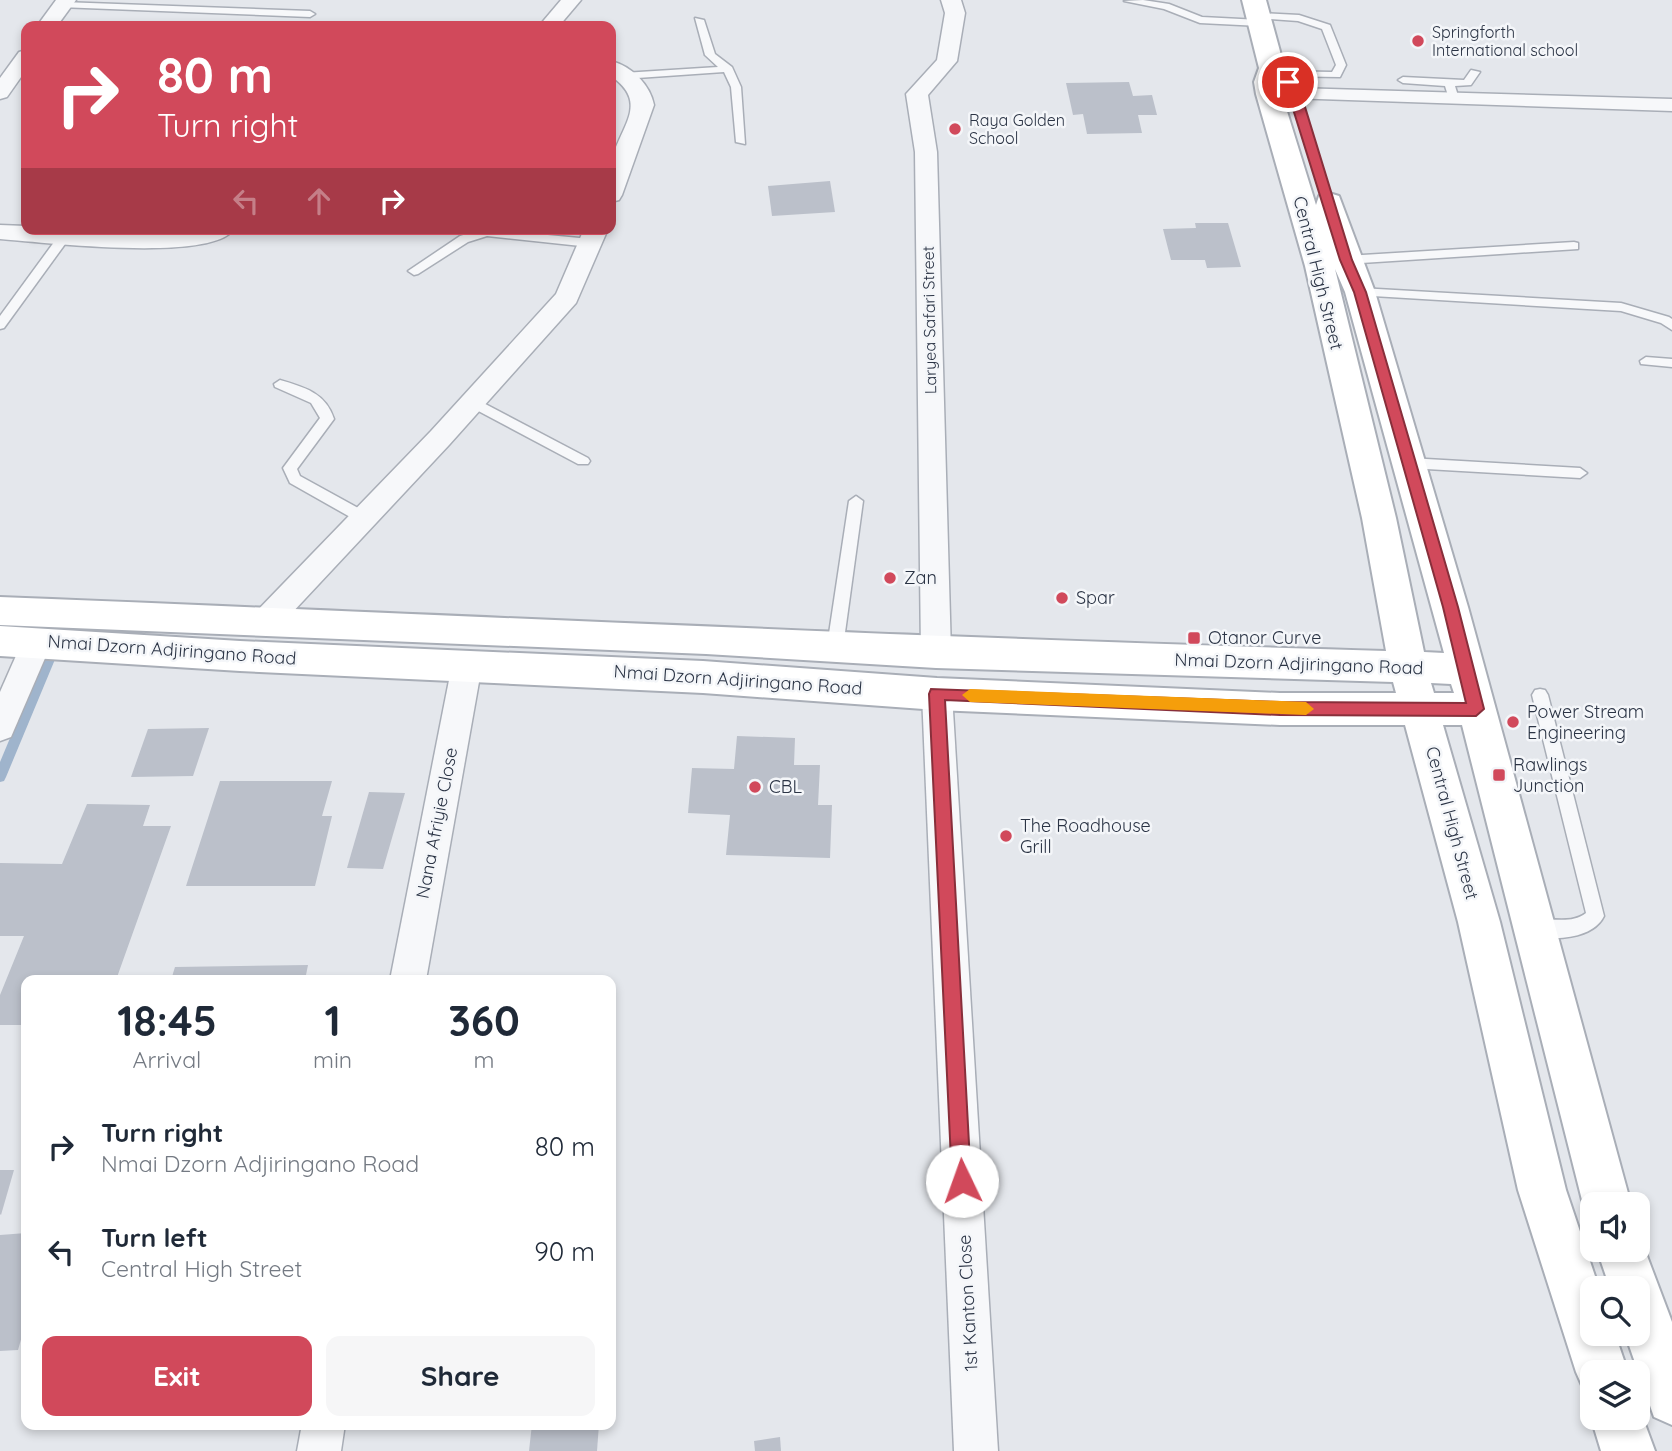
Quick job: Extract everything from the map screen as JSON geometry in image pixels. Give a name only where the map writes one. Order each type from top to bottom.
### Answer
[{"type":"main road","name":"Central High Street","points":[[1257,13],[1360,292],[1537,928],[1604,1192]]},
{"type":"main road","name":"Central High Street","points":[[1282,79],[1267,82],[1269,94],[1320,266],[1379,518],[1408,667],[1422,709],[1479,922],[1542,1190],[1598,1360]]},
{"type":"main road","name":"Nmai Dzorn Adjiringano Road","points":[[0,611],[936,653],[1466,669]]},
{"type":"main road","name":"Nmai Dzorn Adjiringano Road","points":[[0,641],[240,656],[703,677],[937,694],[1280,709],[1476,709]]},
{"type":"main road","points":[[1650,1332],[1672,1399]]},
{"type":"main road","points":[[1621,1430],[1628,1451]]},
{"type":"street","points":[[556,21],[571,0]]},
{"type":"street","name":"Laryea Safari Street","points":[[936,653],[926,152],[918,94],[947,61],[955,13],[951,0]]},
{"type":"street","points":[[51,21],[64,2]]},
{"type":"street","points":[[0,93],[21,63]]},
{"type":"street","points":[[616,181],[643,105],[642,95],[637,87],[617,71]]},
{"type":"street","points":[[1282,79],[1672,105]]},
{"type":"street","points":[[0,232],[21,234]]},
{"type":"street","points":[[38,235],[173,242],[201,239],[210,235]]},
{"type":"street","points":[[264,623],[567,297],[593,236]]},
{"type":"street","points":[[0,728],[37,642]]},
{"type":"street","name":"Nana Afriyie Close","points":[[409,975],[467,665]]},
{"type":"street","name":"1st Kanton Close","points":[[937,694],[976,1451]]},
{"type":"street","points":[[319,1451],[323,1430]]},
{"type":"lane","points":[[1129,1],[1166,6],[1200,20],[1257,13],[1300,18],[1326,27],[1341,70],[1336,75],[1282,79]]},
{"type":"lane","points":[[64,2],[310,14]]},
{"type":"lane","points":[[699,20],[710,55],[728,69],[736,87],[741,142]]},
{"type":"lane","points":[[617,71],[728,69]]},
{"type":"lane","points":[[1403,80],[1451,91],[1467,83],[1475,72]]},
{"type":"lane","points":[[414,271],[464,239],[477,235]]},
{"type":"lane","points":[[566,235],[593,236]]},
{"type":"lane","points":[[0,325],[64,237]]},
{"type":"lane","points":[[1346,260],[1574,246]]},
{"type":"lane","points":[[1360,292],[1620,307],[1665,320],[1672,327]]},
{"type":"lane","points":[[1646,361],[1672,363]]},
{"type":"lane","points":[[280,384],[316,398],[325,408],[327,419],[290,468],[295,480],[364,518]]},
{"type":"lane","points":[[472,402],[583,461]]},
{"type":"lane","points":[[1409,463],[1580,473]]},
{"type":"lane","points":[[835,647],[856,501]]},
{"type":"lane","points":[[1537,928],[1576,928],[1588,923],[1595,916],[1540,695]]},
{"type":"building","points":[[1129,82],[1133,96],[1152,95],[1157,115],[1138,115],[1142,133],[1087,134],[1083,114],[1073,115],[1066,83]]},
{"type":"building","points":[[830,181],[835,212],[772,216],[768,186]]},
{"type":"building","points":[[1195,223],[1228,223],[1241,267],[1207,268],[1205,260],[1171,260],[1163,229],[1196,228]]},
{"type":"building","points":[[209,728],[193,776],[131,777],[148,729]]},
{"type":"building","name":"CBL","points":[[737,736],[795,738],[794,765],[820,765],[818,805],[832,805],[830,858],[726,855],[730,815],[688,813],[692,768],[734,769]]},
{"type":"building","points":[[220,781],[332,781],[322,816],[332,816],[315,886],[186,886]]},
{"type":"building","points":[[369,792],[405,793],[383,869],[347,868]]},
{"type":"building","points":[[87,804],[150,805],[143,826],[171,826],[118,975],[21,975],[21,1025],[0,1025],[0,995],[24,936],[0,936],[0,863],[62,864]]},
{"type":"building","points":[[308,965],[306,975],[173,975],[175,967]]},
{"type":"building","points":[[0,1170],[14,1170],[1,1215],[0,1214]]},
{"type":"building","points":[[21,1233],[21,1340],[18,1350],[0,1351],[0,1235]]},
{"type":"building","points":[[531,1430],[599,1430],[597,1451],[529,1451]]},
{"type":"building","points":[[780,1437],[781,1451],[755,1451],[754,1441]]},
{"type":"waterway","points":[[0,777],[50,657]]},
{"type":"slow traffic","points":[[970,695],[1306,709]]},
{"type":"place","name":"Springforth International school","points":[[1418,41]]},
{"type":"place","name":"Raya Golden School","points":[[955,129]]},
{"type":"place","name":"Zan","points":[[890,578]]},
{"type":"place","name":"Spar","points":[[1062,598]]},
{"type":"place","name":"Otanor Curve","points":[[1194,638]]},
{"type":"place","name":"Power Stream Engineering","points":[[1513,722]]},
{"type":"place","name":"Rawlings Junction","points":[[1499,775]]},
{"type":"place","name":"CBL","points":[[755,787]]},
{"type":"place","name":"The Roadhouse Grill","points":[[1006,836]]},
{"type":"route","points":[[962,1181],[937,694],[1280,709],[1476,709],[1451,607],[1360,292],[1346,260],[1296,94],[1288,82]]}]
